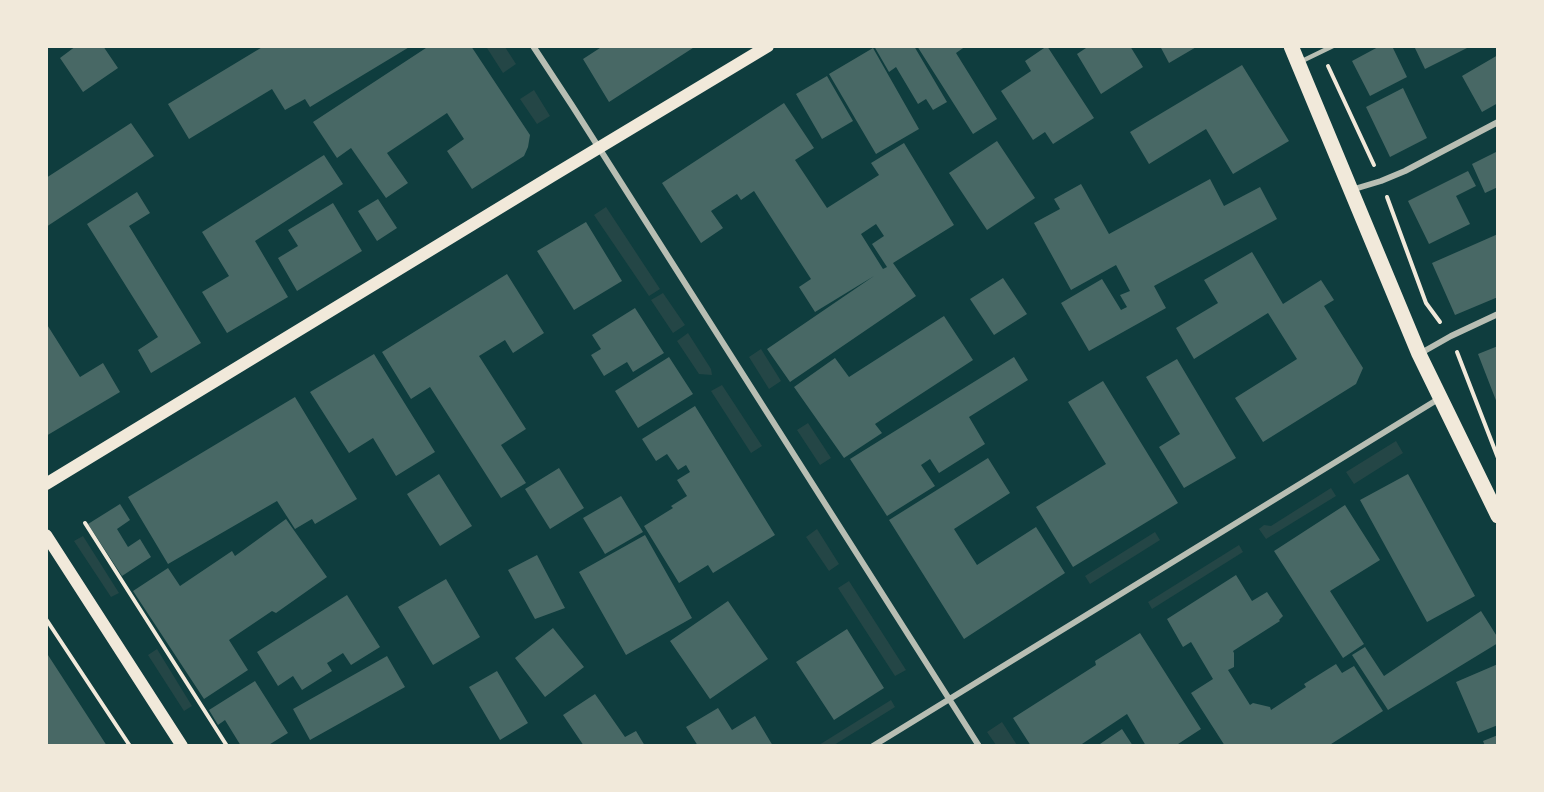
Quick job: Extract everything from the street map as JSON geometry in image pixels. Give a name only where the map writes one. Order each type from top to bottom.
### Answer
[{"type":"main road","points":[[46,484],[768,46]]},
{"type":"main road","points":[[1291,46],[1419,354],[1497,516]]},
{"type":"main road","points":[[46,536],[182,746]]},
{"type":"street","points":[[533,46],[979,746]]},
{"type":"street","points":[[1350,190],[1405,171],[1497,122]]},
{"type":"street","points":[[1419,354],[1497,314]]},
{"type":"street","points":[[873,746],[1440,398]]},
{"type":"lane","points":[[1298,64],[1333,46]]},
{"type":"path","points":[[1322,52],[1381,181],[1426,303],[1451,336],[1497,458]]},
{"type":"path","points":[[86,524],[227,746]]},
{"type":"path","points":[[46,619],[130,746]]},
{"type":"shaded area","points":[[490,46],[505,47],[516,64],[503,73],[487,48]]},
{"type":"shaded area","points":[[534,90],[550,116],[537,124],[520,99]]},
{"type":"shaded area","points":[[606,207],[660,289],[649,296],[594,215]]},
{"type":"shaded area","points":[[663,293],[685,325],[673,333],[651,300]]},
{"type":"shaded area","points":[[688,333],[711,369],[712,375],[699,374],[677,341]]},
{"type":"shaded area","points":[[761,349],[781,381],[769,389],[749,357]]},
{"type":"shaded area","points":[[722,385],[762,446],[751,453],[711,391]]},
{"type":"shaded area","points":[[808,423],[831,458],[820,465],[797,430]]},
{"type":"shaded area","points":[[1396,441],[1403,453],[1354,484],[1346,472]]},
{"type":"shaded area","points":[[1331,488],[1336,496],[1266,539],[1259,529],[1264,525],[1271,526]]},
{"type":"shaded area","points":[[817,529],[839,564],[829,571],[806,537]]},
{"type":"shaded area","points":[[1155,532],[1160,540],[1090,584],[1085,576]]},
{"type":"shaded area","points":[[83,536],[119,593],[111,597],[74,541]]},
{"type":"shaded area","points":[[1239,545],[1243,552],[1152,609],[1148,602]]},
{"type":"shaded area","points":[[849,581],[906,670],[895,676],[838,588]]},
{"type":"shaded area","points":[[157,649],[192,706],[184,711],[148,655]]},
{"type":"shaded area","points":[[891,700],[895,707],[834,745],[819,745]]},
{"type":"shaded area","points":[[1002,722],[1017,745],[996,745],[987,732]]},
{"type":"building","points":[[76,46],[103,46],[118,68],[83,92],[60,58]]},
{"type":"building","points":[[264,46],[411,46],[310,107],[305,99],[285,110],[272,89],[189,139],[168,104]]},
{"type":"building","points":[[429,46],[471,46],[530,135],[528,147],[524,156],[472,189],[447,151],[464,139],[447,113],[387,153],[408,183],[386,198],[351,148],[337,158],[313,122]]},
{"type":"building","points":[[603,46],[696,46],[609,102],[583,59]]},
{"type":"building","points":[[874,46],[914,46],[947,102],[933,110],[926,99],[918,104],[896,67],[889,72]]},
{"type":"building","points":[[917,46],[966,46],[956,53],[997,119],[973,134]]},
{"type":"building","points":[[1047,46],[1094,118],[1053,144],[1045,132],[1033,140],[1001,91],[1031,71],[1025,61]]},
{"type":"building","points":[[1089,46],[1130,46],[1143,67],[1101,94],[1077,54]]},
{"type":"building","points":[[1160,46],[1198,46],[1169,63]]},
{"type":"building","points":[[1380,46],[1392,46],[1407,77],[1370,96],[1352,61]]},
{"type":"building","points":[[1414,46],[1471,46],[1425,69]]},
{"type":"building","points":[[873,48],[919,129],[876,154],[829,74]]},
{"type":"building","points":[[1498,55],[1498,103],[1482,112],[1462,76]]},
{"type":"building","points":[[1242,65],[1289,141],[1233,174],[1206,129],[1149,164],[1130,132]]},
{"type":"building","points":[[827,76],[853,121],[822,139],[796,94]]},
{"type":"building","points":[[1403,88],[1427,138],[1390,157],[1366,107]]},
{"type":"building","points":[[784,103],[814,148],[795,160],[827,208],[879,175],[871,163],[904,143],[954,225],[893,263],[916,296],[790,382],[767,349],[874,276],[815,312],[799,287],[811,279],[754,191],[741,200],[737,194],[711,211],[723,228],[701,243],[662,183]],"holes":[[[876,224],[884,236],[872,244],[887,267],[883,269],[861,234]]]},
{"type":"building","points":[[131,123],[154,156],[46,227],[46,178]]},
{"type":"building","points":[[997,141],[1035,198],[987,230],[949,173]]},
{"type":"building","points":[[1496,152],[1498,155],[1498,187],[1485,193],[1472,164]]},
{"type":"building","points":[[324,155],[343,184],[255,241],[288,297],[227,333],[202,292],[229,276],[202,232]]},
{"type":"building","points":[[1468,171],[1476,186],[1456,196],[1470,224],[1429,244],[1408,201]]},
{"type":"building","points":[[1210,179],[1224,206],[1260,187],[1277,219],[1154,286],[1166,308],[1089,351],[1061,303],[1102,279],[1121,310],[1127,307],[1120,295],[1130,291],[1116,265],[1071,290],[1034,223],[1060,209],[1054,199],[1081,184],[1109,234]]},
{"type":"building","points":[[137,192],[150,213],[129,226],[201,343],[151,373],[138,350],[158,337],[87,224]]},
{"type":"building","points":[[378,199],[397,228],[377,241],[358,211]]},
{"type":"building","points":[[333,203],[362,251],[297,291],[278,258],[298,246],[288,230]]},
{"type":"building","points":[[586,222],[622,281],[574,310],[537,251]]},
{"type":"building","points":[[1498,234],[1498,297],[1455,315],[1432,263]]},
{"type":"building","points":[[1252,252],[1283,304],[1321,280],[1334,300],[1324,306],[1363,368],[1356,384],[1263,442],[1235,398],[1297,359],[1268,313],[1194,359],[1176,328],[1218,303],[1204,280]]},
{"type":"building","points":[[507,274],[544,333],[513,353],[505,340],[479,356],[526,429],[501,445],[526,483],[501,498],[430,387],[411,399],[382,352]]},
{"type":"building","points":[[1003,278],[1027,314],[994,335],[970,299]]},
{"type":"building","points":[[635,308],[664,353],[633,372],[627,362],[604,376],[591,355],[601,349],[592,335]]},
{"type":"building","points":[[944,316],[973,360],[875,424],[882,433],[844,458],[794,387],[835,358],[849,377]]},
{"type":"building","points":[[46,323],[80,377],[103,363],[120,392],[46,436]]},
{"type":"building","points":[[1498,346],[1498,403],[1497,403],[1478,354]]},
{"type":"building","points":[[374,354],[435,452],[396,476],[373,438],[349,453],[310,392]]},
{"type":"building","points":[[669,357],[693,394],[638,428],[615,391]]},
{"type":"building","points":[[1014,357],[1028,380],[969,417],[985,444],[939,473],[930,459],[921,465],[935,486],[887,516],[850,459]]},
{"type":"building","points":[[1177,359],[1236,458],[1184,488],[1159,447],[1180,434],[1146,377]]},
{"type":"building","points":[[1103,381],[1178,503],[1073,567],[1036,507],[1106,464],[1068,402]]},
{"type":"building","points":[[295,397],[357,499],[315,524],[312,519],[295,529],[277,501],[168,564],[128,497]]},
{"type":"building","points":[[695,406],[775,535],[713,573],[708,565],[679,583],[644,526],[673,508],[671,506],[687,496],[677,480],[690,472],[686,465],[678,470],[667,454],[656,461],[642,439]]},
{"type":"building","points":[[988,458],[1010,493],[954,529],[977,565],[1036,527],[1065,573],[964,639],[889,520]]},
{"type":"building","points":[[559,468],[584,508],[550,529],[525,489]]},
{"type":"building","points":[[439,474],[472,526],[440,546],[407,494]]},
{"type":"building","points":[[1408,474],[1475,596],[1427,622],[1360,500]]},
{"type":"building","points":[[621,496],[643,532],[605,554],[583,518]]},
{"type":"building","points":[[120,504],[130,520],[117,529],[128,547],[140,539],[151,557],[122,576],[88,524]]},
{"type":"building","points":[[1345,505],[1380,560],[1330,591],[1364,644],[1343,658],[1274,551]]},
{"type":"building","points":[[286,519],[327,577],[276,613],[272,611],[229,640],[248,670],[204,699],[133,591],[168,568],[180,586],[232,551],[235,556]]},
{"type":"building","points":[[645,535],[692,618],[626,655],[579,572]]},
{"type":"building","points":[[537,555],[565,608],[535,619],[508,570]]},
{"type":"building","points":[[1236,575],[1252,601],[1267,592],[1283,616],[1280,621],[1233,651],[1234,667],[1228,670],[1250,705],[1253,703],[1270,707],[1271,710],[1306,687],[1304,684],[1336,664],[1342,673],[1354,666],[1383,711],[1328,746],[1225,746],[1191,693],[1213,679],[1191,642],[1183,647],[1167,619]]},
{"type":"building","points":[[446,579],[480,637],[433,665],[398,607]]},
{"type":"building","points":[[347,595],[380,647],[351,665],[343,653],[327,663],[332,671],[302,690],[293,676],[278,686],[257,652]]},
{"type":"building","points":[[728,601],[768,659],[710,699],[670,641]]},
{"type":"building","points":[[1481,611],[1498,638],[1498,643],[1388,710],[1352,655],[1365,647],[1384,676]]},
{"type":"building","points":[[553,628],[584,667],[545,697],[515,658]]},
{"type":"building","points":[[847,629],[884,688],[834,720],[796,662]]},
{"type":"building","points":[[1140,633],[1201,729],[1175,746],[1146,746],[1127,714],[1079,746],[1031,746],[1013,718],[1096,665],[1095,661]]},
{"type":"building","points":[[46,652],[107,746],[47,746]]},
{"type":"building","points":[[387,656],[405,687],[310,740],[293,709]]},
{"type":"building","points":[[1498,664],[1498,725],[1478,733],[1456,682]]},
{"type":"building","points":[[497,671],[528,723],[500,740],[469,687]]},
{"type":"building","points":[[255,681],[288,733],[267,746],[241,746],[225,720],[218,725],[209,710]]},
{"type":"building","points":[[595,694],[625,737],[636,731],[645,746],[584,746],[563,715]]},
{"type":"building","points":[[718,708],[732,730],[755,716],[773,746],[698,746],[686,727]]},
{"type":"building","points":[[1122,729],[1133,746],[1097,746]]},
{"type":"building","points":[[1498,735],[1498,746],[1485,746],[1483,741]]}]
